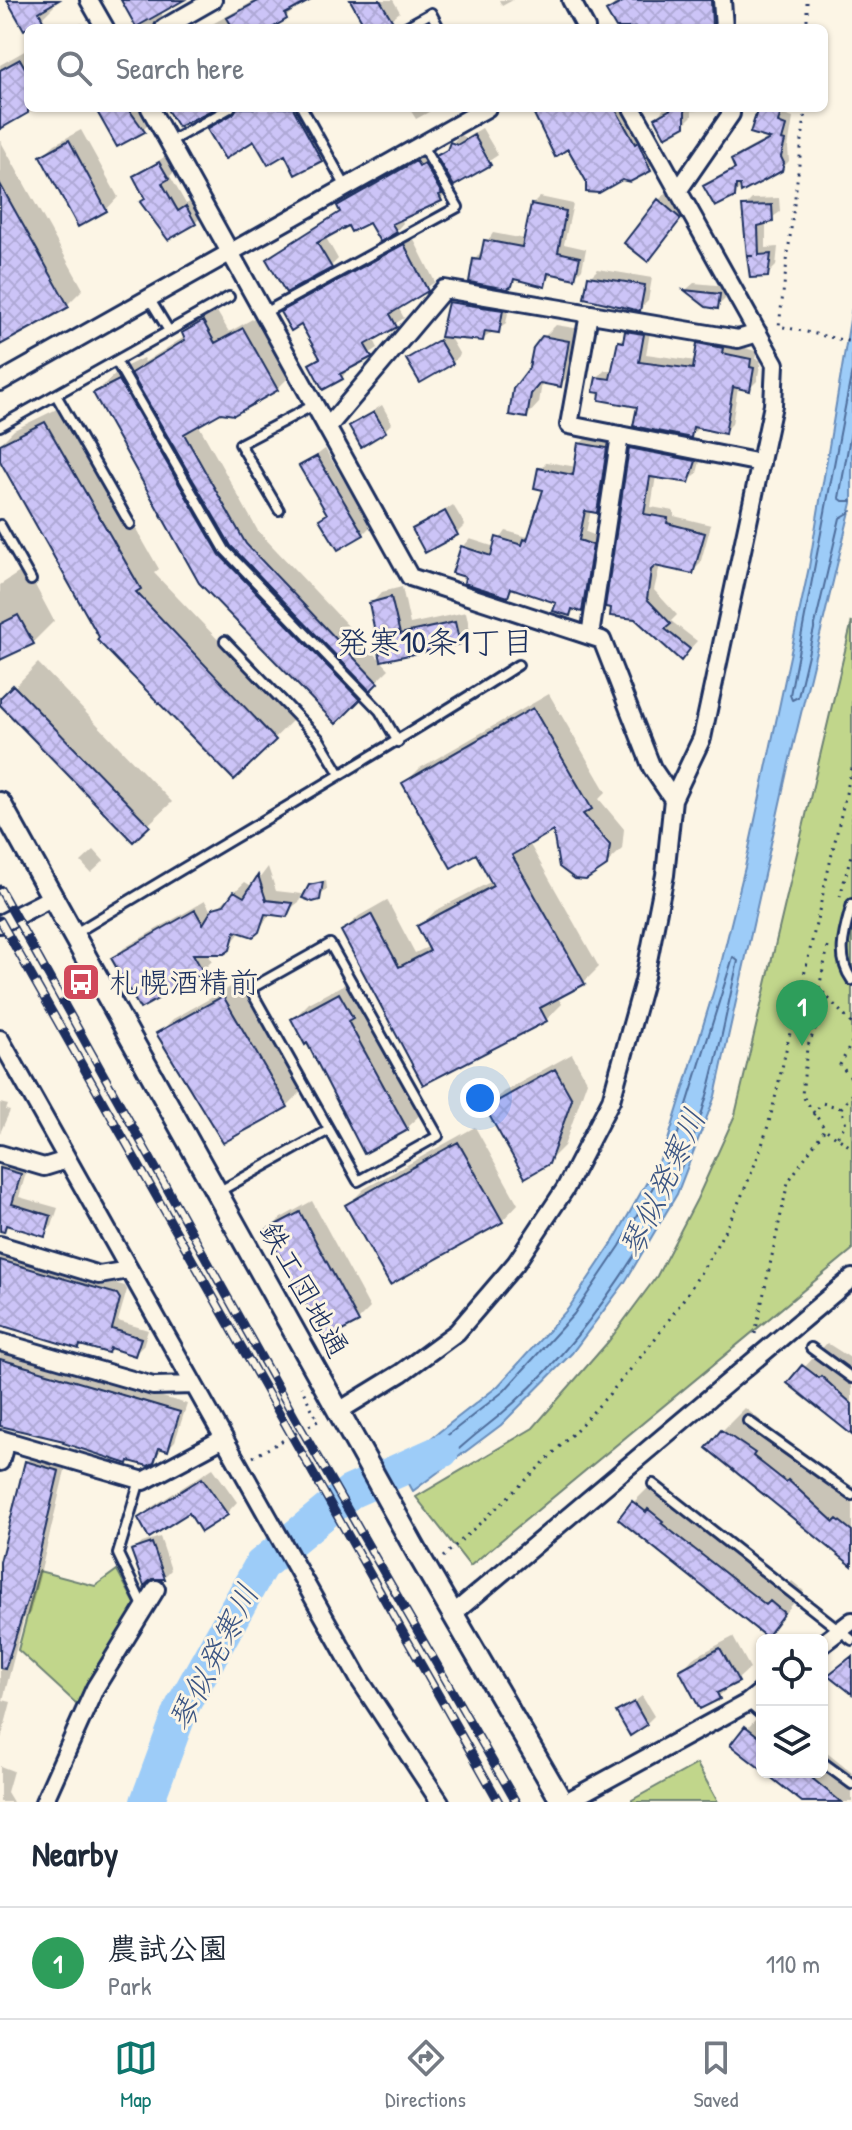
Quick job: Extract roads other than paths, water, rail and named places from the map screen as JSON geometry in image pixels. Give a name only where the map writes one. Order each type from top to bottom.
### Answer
[{"type":"street","points":[[89,0],[103,24]]},
{"type":"street","points":[[171,24],[213,0]]},
{"type":"street","points":[[571,0],[584,24]]},
{"type":"street","points":[[722,0],[724,24]]},
{"type":"street","points":[[152,112],[410,577],[602,640],[652,768],[673,799]]},
{"type":"street","points":[[0,382],[479,112]]},
{"type":"street","points":[[343,1418],[457,1332],[516,1263],[565,1189],[611,1100],[644,981],[665,875],[673,799],[702,738],[773,405],[775,364],[634,112]]},
{"type":"street","points":[[678,191],[731,112]]},
{"type":"street","points":[[327,428],[444,289],[738,339],[758,333]]},
{"type":"street","points":[[589,314],[569,425],[761,463]]},
{"type":"street","points":[[590,636],[620,435]]},
{"type":"street","name":"鉄工団地通","points":[[0,803],[418,1554],[564,1802]]},
{"type":"street","points":[[0,924],[53,897]]},
{"type":"street","points":[[0,1039],[359,1679],[440,1802]]},
{"type":"street","points":[[0,1154],[44,1167],[67,1160]]},
{"type":"street","points":[[0,1245],[99,1275],[129,1270]]},
{"type":"street","points":[[454,1613],[852,1278]]},
{"type":"street","points":[[0,1342],[153,1386],[194,1385]]},
{"type":"street","points":[[0,1462],[3,1440],[144,1481],[224,1438]]},
{"type":"street","points":[[44,1802],[95,1688],[156,1589]]},
{"type":"street","points":[[828,1641],[848,1630]]},
{"type":"street","points":[[564,1802],[756,1696]]},
{"type":"lane","points":[[411,24],[431,13],[437,24]]},
{"type":"lane","points":[[169,142],[223,112]]},
{"type":"lane","points":[[304,112],[346,187]]},
{"type":"lane","points":[[264,313],[458,207],[421,144]]},
{"type":"lane","points":[[149,297],[169,331]]},
{"type":"lane","points":[[0,426],[229,297]]},
{"type":"lane","points":[[116,361],[225,550],[380,711],[398,742]]},
{"type":"lane","points":[[56,395],[130,524]]},
{"type":"lane","points":[[279,510],[240,444],[314,404]]},
{"type":"lane","points":[[0,525],[31,580]]},
{"type":"lane","points":[[225,641],[319,739],[340,774]]},
{"type":"lane","points":[[73,934],[398,742],[518,665]]},
{"type":"lane","points":[[852,904],[841,947],[846,971],[852,980]]},
{"type":"lane","points":[[330,944],[438,1136],[358,1181],[329,1130],[250,989],[330,944]]},
{"type":"lane","points":[[217,1193],[329,1130]]},
{"type":"lane","points":[[811,1348],[852,1378]]},
{"type":"lane","points":[[748,1421],[852,1495]]},
{"type":"lane","points":[[140,1479],[118,1554],[145,1608]]},
{"type":"lane","points":[[653,1484],[848,1630]]},
{"type":"lane","points":[[747,1703],[756,1710]]},
{"type":"lane","points":[[828,1766],[852,1784]]},
{"type":"water","points":[[852,308],[852,503],[788,767],[715,1096],[677,1194],[625,1282],[572,1353],[501,1425],[413,1491],[398,1464],[498,1386],[568,1309],[613,1242],[665,1150],[717,980],[745,867],[809,567]]},
{"type":"waterway","name":"琴似発寒川","points":[[147,1802],[182,1707],[261,1565],[350,1492],[442,1451]]},
{"type":"railway","points":[[0,889],[295,1418],[516,1802]]},
{"type":"railway","points":[[0,920],[499,1802]]},
{"type":"place","name":"札幌酒精前","points":[[81,982]]},
{"type":"place","name":"農試公園","points":[[802,1046]]},
{"type":"district","name":"発寒10条1丁目","points":[[435,641]]}]
